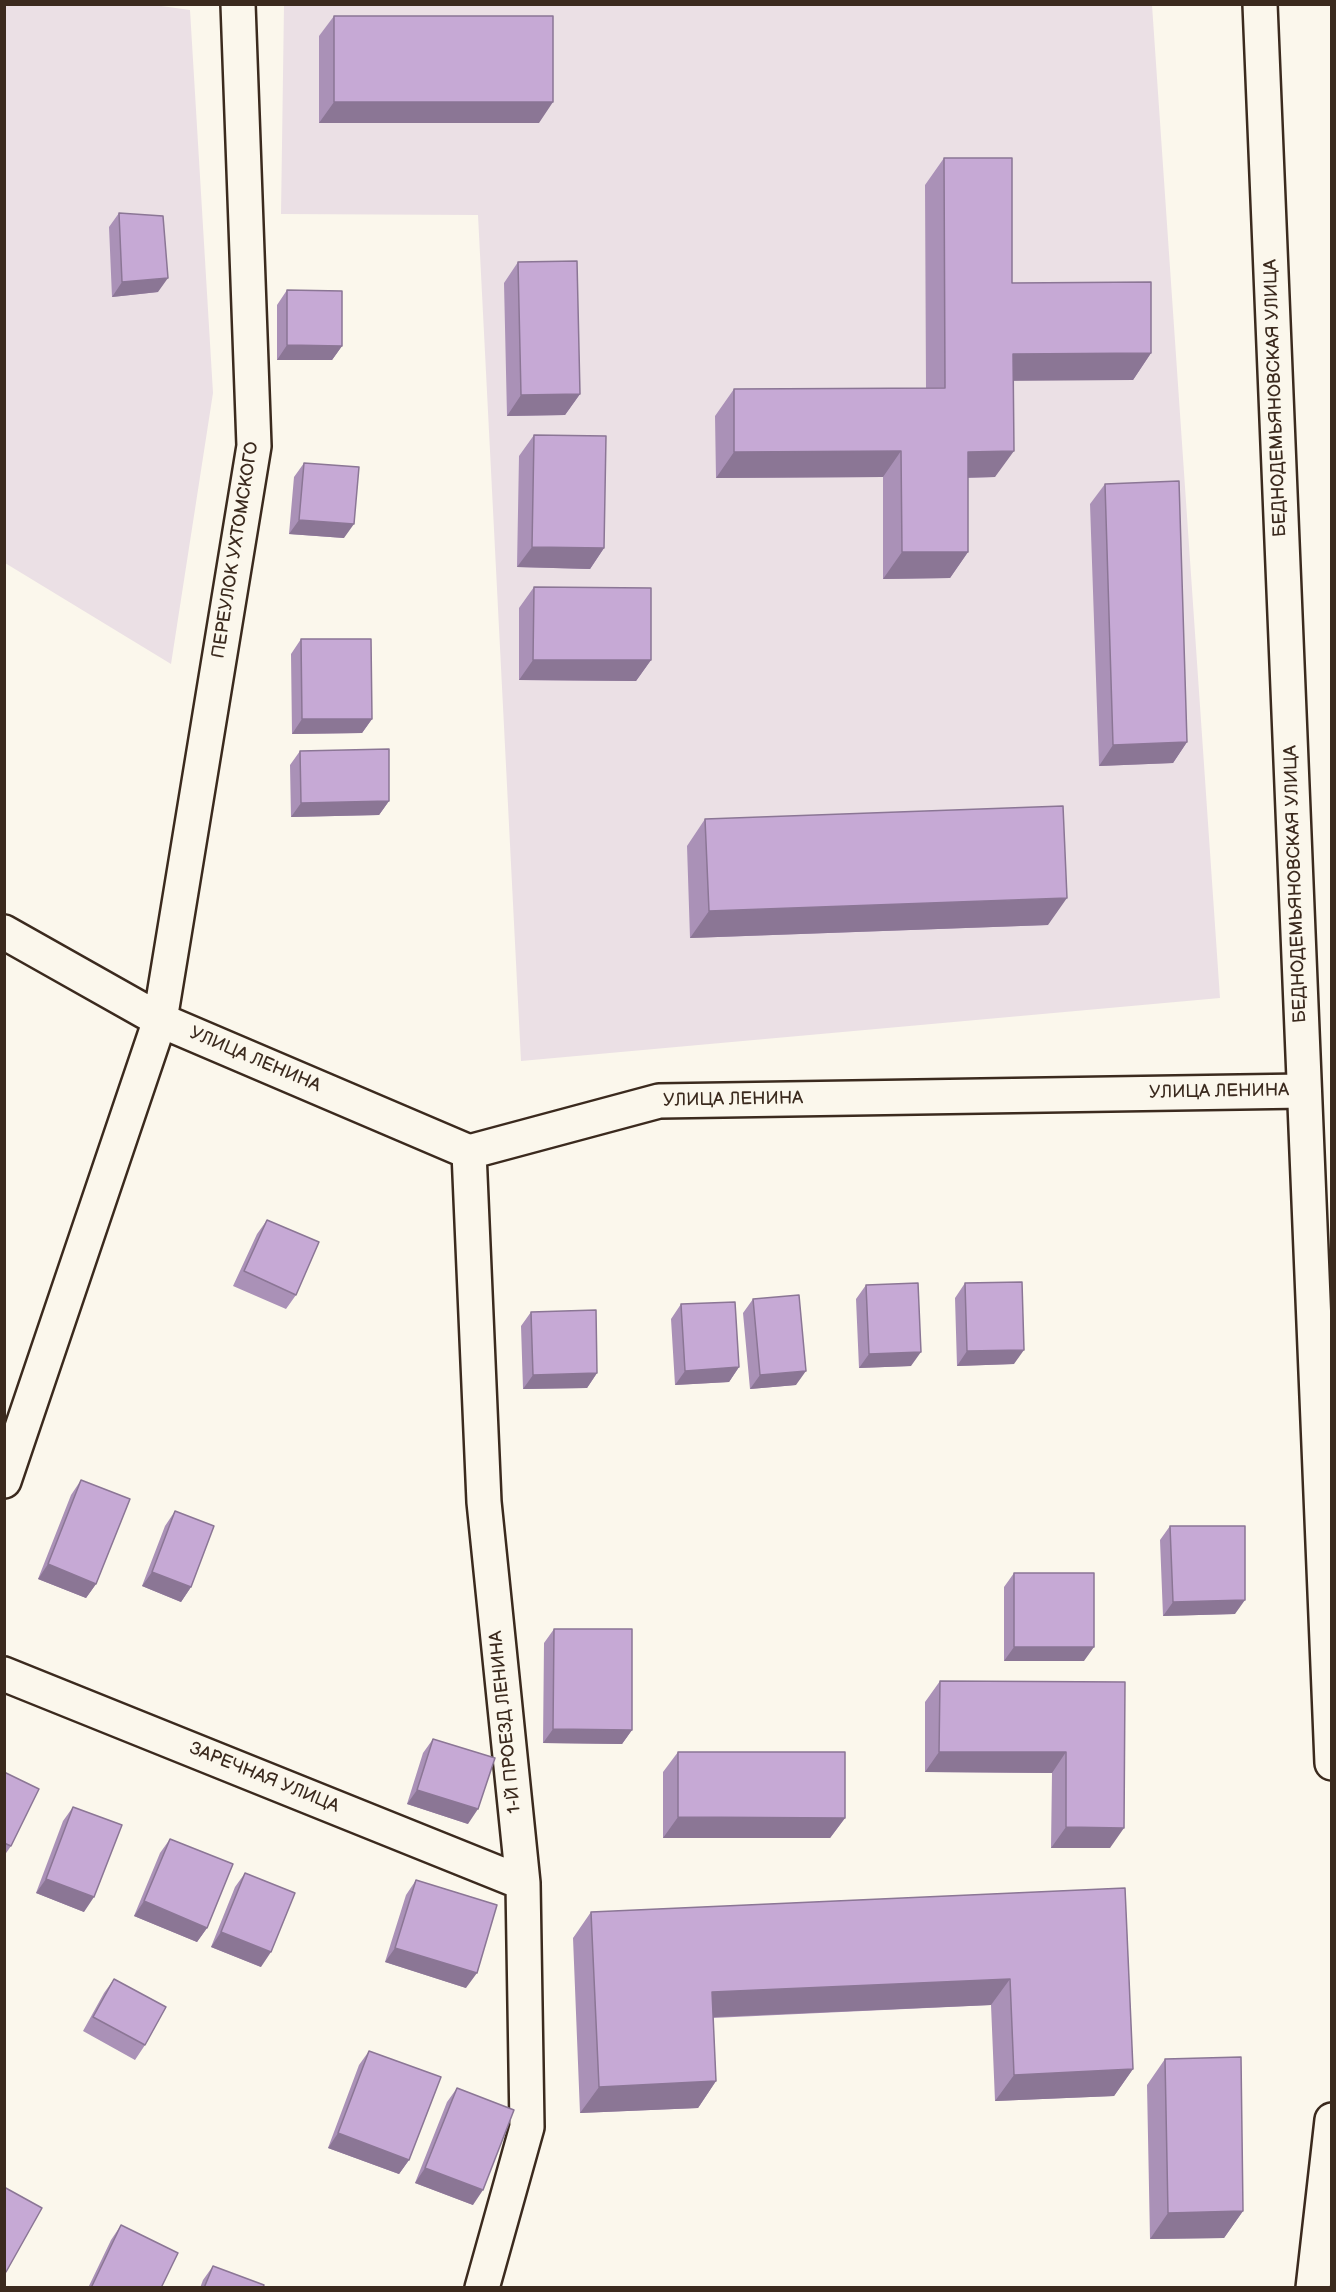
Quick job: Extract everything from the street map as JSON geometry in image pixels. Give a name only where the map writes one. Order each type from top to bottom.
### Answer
[{"type":"street","name":"ПЕРЕУЛОК УХТОМСКОГО","points":[[4,1481],[160,1020],[254,446],[238,4]]},
{"type":"street","name":"БЕДНОДЕМЬЯНОВСКАЯ УЛИЦА","points":[[1260,4],[1304,1091],[1319,1167],[1332,1763]]},
{"type":"street","name":"УЛИЦА ЛЕНИНА","points":[[4,932],[160,1020],[469,1152],[659,1101],[1304,1091]]},
{"type":"street","name":"1-Й ПРОЕЗД ЛЕНИНА","points":[[469,1152],[483,1502],[523,1883],[527,2127],[482,2288]]},
{"type":"street","name":"ЗАРЕЧНАЯ УЛИЦА","points":[[4,1674],[523,1883]]},
{"type":"street","points":[[1313,2288],[1332,2120]]},
{"type":"shaded area","points":[[147,4],[190,10],[213,393],[171,664],[5,563],[4,5]]},
{"type":"shaded area","points":[[284,5],[1152,5],[1220,998],[521,1061],[478,215],[281,214]]},
{"type":"building","points":[[334,16],[553,16],[553,102],[334,102]]},
{"type":"building","points":[[944,158],[1012,158],[1012,283],[1151,282],[1151,353],[1013,354],[1014,451],[968,452],[968,552],[902,552],[901,451],[734,452],[734,389],[945,388]]},
{"type":"building","points":[[119,213],[163,216],[168,278],[122,282]]},
{"type":"building","points":[[577,261],[580,394],[521,395],[518,262]]},
{"type":"building","points":[[287,290],[342,291],[342,346],[287,345]]},
{"type":"building","points":[[534,435],[606,436],[604,548],[532,547]]},
{"type":"building","points":[[304,463],[359,467],[354,524],[299,520]]},
{"type":"building","points":[[1179,481],[1187,742],[1113,745],[1105,484]]},
{"type":"building","points":[[534,587],[651,588],[651,660],[533,660]]},
{"type":"building","points":[[301,639],[371,639],[372,719],[302,719]]},
{"type":"building","points":[[389,749],[389,801],[301,803],[300,751]]},
{"type":"building","points":[[1063,806],[1067,898],[709,911],[705,819]]},
{"type":"building","points":[[267,1220],[319,1242],[296,1295],[244,1271]]},
{"type":"building","points":[[1022,1282],[1024,1350],[967,1351],[965,1283]]},
{"type":"building","points":[[918,1283],[921,1352],[869,1354],[866,1285]]},
{"type":"building","points":[[799,1295],[806,1371],[760,1375],[753,1299]]},
{"type":"building","points":[[735,1302],[739,1367],[685,1371],[681,1304]]},
{"type":"building","points":[[596,1310],[597,1373],[533,1375],[531,1312]]},
{"type":"building","points":[[81,1480],[130,1499],[96,1584],[48,1564]]},
{"type":"building","points":[[175,1511],[214,1526],[191,1587],[152,1572]]},
{"type":"building","points":[[1170,1526],[1245,1526],[1245,1600],[1173,1602]]},
{"type":"building","points":[[1014,1573],[1094,1573],[1094,1647],[1014,1647]]},
{"type":"building","points":[[554,1629],[632,1629],[632,1730],[553,1729]]},
{"type":"building","points":[[940,1681],[1125,1682],[1124,1828],[1066,1827],[1066,1752],[939,1752]]},
{"type":"building","points":[[433,1739],[495,1758],[478,1809],[417,1790]]},
{"type":"building","points":[[678,1752],[845,1752],[845,1818],[678,1817]]},
{"type":"building","points":[[4,1772],[39,1789],[11,1846],[4,1843]]},
{"type":"building","points":[[73,1807],[122,1825],[94,1897],[46,1879]]},
{"type":"building","points":[[170,1839],[233,1864],[207,1928],[144,1901]]},
{"type":"building","points":[[245,1873],[295,1893],[271,1952],[221,1932]]},
{"type":"building","points":[[416,1880],[497,1905],[477,1973],[395,1948]]},
{"type":"building","points":[[1125,1888],[1133,2069],[1014,2075],[1010,1979],[712,1992],[716,2081],[599,2087],[591,1912]]},
{"type":"building","points":[[114,1979],[166,2007],[145,2045],[93,2017]]},
{"type":"building","points":[[369,2051],[441,2077],[409,2160],[338,2133]]},
{"type":"building","points":[[1241,2057],[1243,2211],[1168,2213],[1165,2059]]},
{"type":"building","points":[[457,2088],[514,2110],[483,2190],[425,2168]]},
{"type":"building","points":[[4,2187],[42,2208],[6,2272],[4,2271]]},
{"type":"building","points":[[121,2225],[178,2253],[161,2288],[91,2288]]},
{"type":"building","points":[[213,2266],[264,2285],[263,2288],[204,2288]]}]
